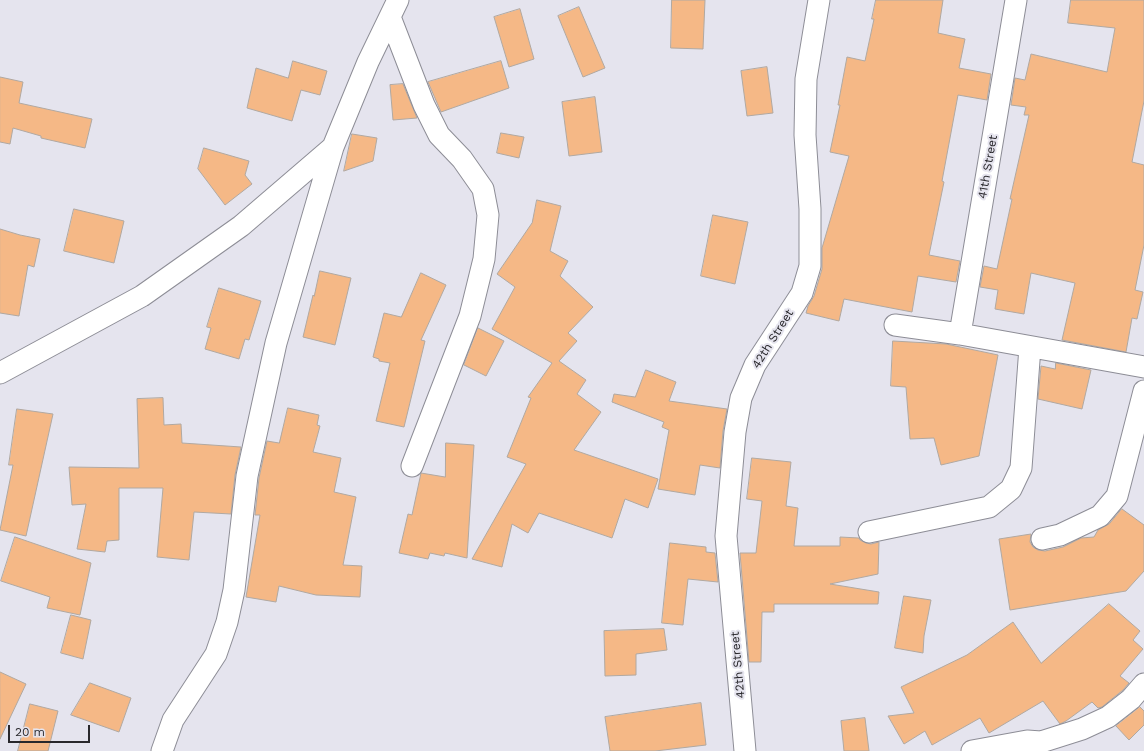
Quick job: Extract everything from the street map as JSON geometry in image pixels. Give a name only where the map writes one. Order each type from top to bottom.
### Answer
[{"type":"street","name":"42th Street","points":[[746,751],[726,536],[735,432],[741,398],[755,365],[802,293],[810,266],[810,210],[805,135],[806,79],[819,0]]},
{"type":"street","name":"41th Street","points":[[960,334],[1016,0]]},
{"type":"street","points":[[162,751],[173,720],[216,654],[227,622],[234,590],[247,476],[276,343],[333,147],[368,62],[394,8]]},
{"type":"street","points":[[394,8],[424,105],[439,135],[462,160],[483,189],[488,215],[484,259],[470,316],[412,466]]},
{"type":"street","points":[[0,373],[142,296],[241,226],[333,147]]},
{"type":"street","points":[[895,325],[960,334],[1144,367]]},
{"type":"street","points":[[869,532],[989,507],[1011,489],[1021,468],[1030,347]]},
{"type":"street","points":[[1042,539],[1060,535],[1100,516],[1117,496],[1144,391]]},
{"type":"street","points":[[972,751],[1027,741],[1040,747],[1108,717],[1131,699],[1144,684]]},
{"type":"building","points":[[672,0],[705,0],[703,49],[671,48]]},
{"type":"building","points":[[876,0],[943,0],[938,33],[965,39],[959,68],[991,74],[987,100],[958,95],[942,181],[944,182],[929,255],[960,261],[956,282],[918,276],[912,312],[844,299],[839,321],[806,313],[814,296],[822,269],[822,248],[849,156],[830,152],[840,105],[838,105],[847,57],[865,61],[874,19],[872,19]]},
{"type":"building","points":[[1071,0],[1144,0],[1144,101],[1132,162],[1144,165],[1144,245],[1135,290],[1143,292],[1137,319],[1132,318],[1126,352],[1062,340],[1075,283],[1031,273],[1024,314],[995,309],[998,290],[980,287],[984,266],[997,269],[1012,199],[1010,199],[1029,115],[1024,115],[1026,107],[1011,105],[1015,78],[1025,80],[1031,54],[1107,72],[1115,28],[1068,23]]},
{"type":"building","points":[[579,7],[605,68],[583,77],[558,16]]},
{"type":"building","points":[[520,9],[534,59],[509,67],[494,17]]},
{"type":"building","points":[[293,61],[327,71],[320,95],[301,90],[292,121],[247,108],[256,68],[288,78]]},
{"type":"building","points":[[501,61],[509,88],[441,112],[428,82]]},
{"type":"building","points":[[767,67],[773,113],[747,116],[741,71]]},
{"type":"building","points":[[0,77],[23,82],[19,103],[92,119],[85,148],[41,138],[41,136],[13,128],[10,144],[0,142]]},
{"type":"building","points":[[403,84],[417,118],[393,120],[390,85]]},
{"type":"building","points":[[595,97],[602,152],[569,156],[562,102]]},
{"type":"building","points":[[501,133],[524,137],[519,158],[497,153]]},
{"type":"building","points":[[352,134],[377,138],[373,161],[344,171]]},
{"type":"building","points":[[204,148],[249,161],[245,175],[252,184],[225,205],[198,169]]},
{"type":"building","points":[[537,200],[561,206],[550,251],[568,261],[560,276],[593,307],[568,333],[577,341],[559,361],[586,380],[577,394],[601,412],[574,450],[658,479],[648,508],[625,499],[612,538],[539,513],[528,533],[512,524],[502,567],[472,559],[526,464],[507,457],[531,398],[528,397],[552,363],[492,329],[515,287],[497,274],[532,223]]},
{"type":"building","points":[[74,209],[124,221],[114,263],[64,251]]},
{"type":"building","points":[[713,215],[748,222],[735,284],[701,276]]},
{"type":"building","points":[[0,229],[40,239],[34,267],[28,265],[19,316],[0,313]]},
{"type":"building","points":[[320,271],[351,278],[335,345],[303,337]]},
{"type":"building","points":[[421,273],[446,285],[421,340],[425,341],[404,427],[376,421],[390,363],[379,361],[379,359],[373,357],[384,313],[401,317]]},
{"type":"building","points":[[219,288],[261,301],[249,340],[245,339],[239,359],[205,349],[211,328],[207,327]]},
{"type":"building","points":[[478,328],[504,341],[486,376],[464,365]]},
{"type":"building","points":[[893,341],[946,344],[998,355],[979,456],[941,465],[934,438],[910,439],[906,387],[891,386]]},
{"type":"building","points":[[1056,363],[1091,370],[1082,409],[1038,399],[1041,366],[1055,369]]},
{"type":"building","points":[[646,370],[676,382],[669,401],[727,409],[723,431],[720,468],[700,465],[695,495],[658,489],[669,430],[662,427],[664,422],[612,402],[614,394],[635,397]]},
{"type":"building","points":[[163,398],[164,425],[181,424],[182,443],[241,447],[235,475],[231,514],[194,512],[189,560],[157,557],[163,488],[119,488],[119,540],[107,541],[105,552],[77,549],[86,504],[72,505],[69,467],[139,468],[137,399]]},
{"type":"building","points":[[288,408],[319,415],[317,425],[320,426],[313,452],[341,458],[334,492],[356,497],[343,565],[362,566],[360,597],[316,595],[279,586],[276,602],[246,597],[260,515],[255,515],[259,478],[267,441],[279,443]]},
{"type":"building","points":[[17,409],[53,414],[26,536],[0,530],[13,465],[9,465]]},
{"type":"building","points":[[446,443],[474,445],[467,558],[445,553],[444,556],[430,553],[428,559],[399,553],[408,514],[412,515],[421,473],[445,477]]},
{"type":"building","points":[[752,458],[791,462],[786,506],[798,508],[794,546],[840,546],[840,537],[859,538],[866,543],[871,544],[879,542],[878,574],[830,584],[879,592],[878,604],[774,604],[774,612],[762,612],[761,662],[749,662],[740,553],[756,553],[762,501],[747,499]]},
{"type":"building","points":[[1122,509],[1144,525],[1144,571],[1126,591],[1010,610],[999,539],[1031,534],[1030,542],[1033,547],[1038,550],[1045,551],[1063,547],[1081,538],[1094,537],[1098,530],[1109,524]]},
{"type":"building","points":[[15,537],[91,563],[80,615],[47,608],[50,597],[1,581]]},
{"type":"building","points":[[670,543],[706,547],[706,552],[715,553],[718,582],[688,579],[683,625],[662,623]]},
{"type":"building","points":[[904,596],[931,600],[924,636],[923,653],[895,648]]},
{"type":"building","points":[[1109,604],[1140,631],[1133,640],[1143,649],[1120,676],[1129,683],[1123,690],[1102,707],[1098,708],[1092,702],[1060,724],[1043,701],[989,733],[980,718],[932,745],[925,731],[904,744],[888,716],[914,713],[901,687],[967,655],[1013,622],[1041,663]]},
{"type":"building","points":[[71,615],[91,620],[83,659],[61,653]]},
{"type":"building","points":[[664,629],[667,650],[636,654],[636,675],[605,676],[604,631]]},
{"type":"building","points":[[0,672],[26,684],[0,739]]},
{"type":"building","points":[[90,683],[131,698],[119,732],[71,715]]},
{"type":"building","points":[[701,703],[706,745],[655,751],[610,751],[605,717]]},
{"type":"building","points":[[30,704],[58,711],[48,751],[18,751]]},
{"type":"building","points":[[1140,707],[1144,711],[1144,725],[1129,740],[1116,726]]},
{"type":"building","points":[[865,718],[869,751],[844,751],[841,721]]}]
